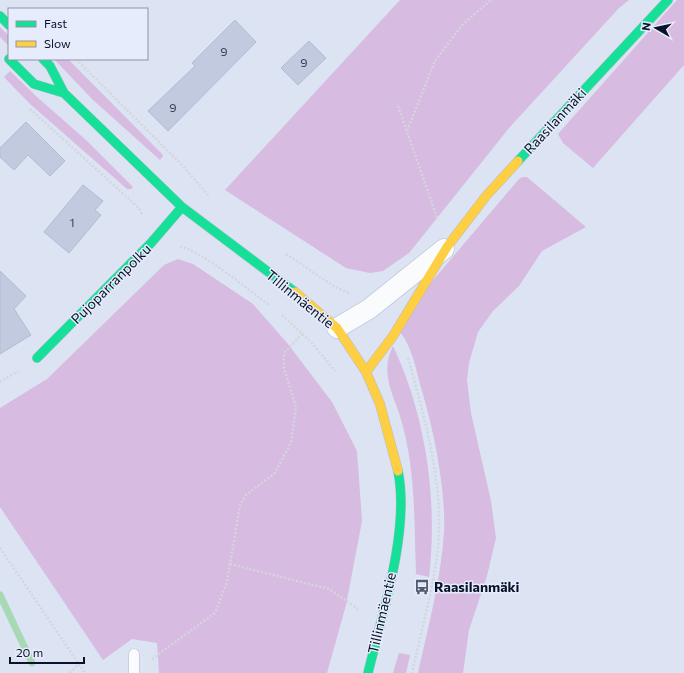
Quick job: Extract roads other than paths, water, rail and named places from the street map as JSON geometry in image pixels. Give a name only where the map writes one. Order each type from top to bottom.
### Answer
[{"type":"street","name":"Raasilanmäki","points":[[366,372],[393,336],[447,247],[486,196],[668,0]]},
{"type":"street","points":[[0,16],[8,24]]},
{"type":"street","name":"Tillinmäentie","points":[[11,60],[34,84],[64,94]]},
{"type":"street","name":"Tillinmäentie","points":[[44,60],[50,66],[64,94],[182,207],[305,300],[337,328],[366,372],[380,404],[392,445],[400,483],[399,530],[391,575],[368,673]]},
{"type":"street","name":"Pujoparranpolku","points":[[37,358],[158,236],[182,207]]},
{"type":"street","name":"Raasilanmäki","points":[[337,328],[369,309],[447,247]]},
{"type":"lane","points":[[134,654],[134,672]]},
{"type":"waterway","points":[[0,595],[32,663]]},
{"type":"place","name":"Raasilanmäki","points":[[422,587]]}]
